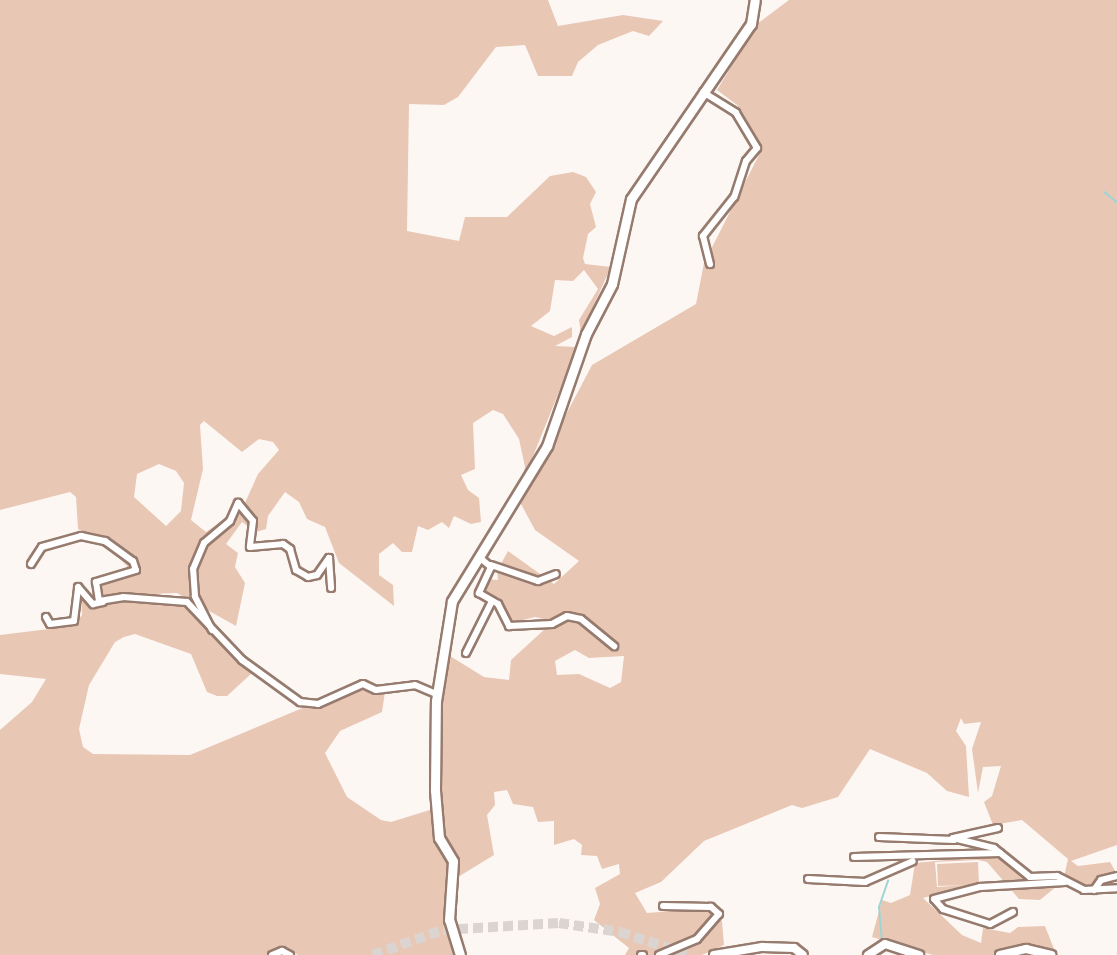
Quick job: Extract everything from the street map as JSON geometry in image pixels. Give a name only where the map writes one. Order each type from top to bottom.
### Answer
[{"type":"main road","points":[[460,955],[449,920],[453,861],[439,838],[435,802],[438,695],[452,601],[547,446],[586,334],[612,284],[631,199],[751,24],[755,0]]},
{"type":"street","points":[[703,92],[736,113],[757,148],[746,161],[734,197],[703,236],[710,264]]},
{"type":"street","points":[[212,630],[195,596],[193,569],[204,543],[230,521],[238,503],[253,521],[250,547],[283,544],[290,549],[296,570],[308,577],[317,575],[329,558],[331,588]]},
{"type":"street","points":[[31,564],[38,548],[81,536],[105,541],[136,566],[131,574],[96,582],[94,595],[103,602]]},
{"type":"street","points":[[479,557],[491,565],[538,581],[556,574]]},
{"type":"street","points":[[491,565],[478,591],[503,609],[510,626],[552,624],[567,616],[581,619],[614,646]]},
{"type":"street","points":[[46,617],[50,624],[74,621],[78,587],[93,604],[123,597],[180,599],[212,630],[300,702],[318,704],[363,684],[376,690],[415,685],[438,695]]},
{"type":"street","points":[[466,653],[492,601]]},
{"type":"street","points":[[954,840],[955,834],[998,828]]},
{"type":"street","points":[[879,837],[954,840],[1003,853],[1030,877],[1055,875],[1065,882]]},
{"type":"street","points":[[854,857],[916,859],[1003,853]]},
{"type":"street","points":[[808,879],[865,882],[916,859]]},
{"type":"street","points":[[1094,890],[1101,880],[1117,876]]},
{"type":"street","points":[[1013,912],[990,924],[943,909],[934,899],[980,887],[1065,882],[1094,890],[1117,888]]},
{"type":"street","points":[[659,955],[697,939],[719,914],[711,907],[663,906]]},
{"type":"street","points":[[868,955],[885,944],[919,955]]},
{"type":"street","points":[[714,955],[762,947],[794,948],[803,955]]},
{"type":"street","points":[[1000,955],[1026,949],[1051,955]]},
{"type":"street","points":[[272,955],[280,951],[290,955]]},
{"type":"shaded area","points":[[0,0],[548,0],[558,26],[623,15],[663,21],[649,36],[633,31],[598,45],[578,62],[572,76],[538,76],[525,45],[496,47],[458,97],[444,105],[409,104],[407,231],[459,241],[465,217],[507,217],[550,176],[573,172],[586,177],[596,192],[590,204],[596,227],[588,234],[583,258],[585,264],[611,267],[581,333],[579,320],[598,289],[584,270],[573,281],[555,280],[550,311],[531,326],[554,336],[572,327],[572,337],[555,346],[577,347],[521,486],[525,467],[519,439],[503,414],[493,410],[473,423],[475,469],[461,475],[468,490],[479,498],[481,522],[471,524],[454,516],[449,528],[442,522],[428,530],[418,526],[412,552],[402,552],[393,543],[379,554],[379,575],[393,585],[394,606],[339,563],[325,527],[307,519],[299,502],[285,492],[268,516],[266,529],[256,532],[242,522],[226,544],[238,553],[235,567],[245,583],[236,626],[177,593],[102,596],[102,583],[127,578],[127,566],[104,543],[78,529],[76,497],[70,492],[0,510]],"holes":[[[204,421],[242,452],[259,439],[273,442],[279,450],[258,474],[244,505],[206,532],[191,520],[203,469],[200,425]],[[159,464],[176,471],[184,483],[181,511],[166,526],[134,497],[137,474]]]},
{"type":"shaded area","points":[[789,0],[1117,0],[1117,845],[1071,861],[1078,866],[1110,862],[1117,874],[1089,887],[1074,884],[1064,877],[1068,859],[1022,820],[993,825],[984,802],[992,796],[1001,766],[983,767],[978,793],[972,749],[981,722],[964,724],[961,718],[956,731],[966,746],[969,797],[947,791],[927,773],[870,749],[838,797],[802,808],[792,805],[704,841],[661,882],[635,893],[647,913],[710,908],[722,921],[724,945],[702,955],[625,955],[629,948],[594,920],[600,904],[595,888],[620,874],[619,864],[602,869],[597,856],[581,855],[582,845],[574,839],[554,845],[554,821],[538,822],[533,807],[513,804],[507,790],[494,792],[495,805],[487,815],[494,855],[458,877],[443,840],[439,784],[442,693],[450,656],[484,677],[509,680],[511,660],[546,628],[548,620],[535,617],[511,623],[502,603],[482,592],[487,579],[498,580],[497,571],[508,551],[554,584],[579,561],[535,530],[520,502],[592,365],[696,304],[704,263],[762,149],[737,105],[717,90],[757,24]],"holes":[[[575,650],[589,658],[624,656],[621,682],[610,688],[579,674],[557,675],[555,661]]]},
{"type":"shaded area","points":[[81,597],[96,609],[111,602],[180,602],[252,673],[227,696],[217,696],[207,692],[191,654],[135,634],[124,637],[115,642],[89,685],[79,729],[83,747],[93,754],[190,755],[305,707],[326,706],[356,690],[385,692],[382,712],[340,731],[325,753],[347,797],[381,820],[391,822],[433,809],[435,837],[450,865],[446,923],[456,955],[298,955],[282,946],[266,955],[0,955],[0,730],[32,702],[46,679],[0,674],[0,635],[73,626],[82,615]]},
{"type":"shaded area","points":[[997,855],[1028,881],[1054,879],[1057,886],[1040,900],[1019,899],[987,862],[978,860],[935,862],[937,887],[967,885],[938,886],[937,864],[978,862],[979,884],[923,898],[962,935],[981,943],[983,928],[1010,933],[1018,927],[1045,926],[1056,954],[1026,945],[993,955],[933,955],[872,937],[882,900],[891,903],[910,895],[915,863]]},
{"type":"waterway","points":[[1104,192],[1117,202]]},
{"type":"waterway","points":[[882,941],[879,907],[888,881]]},
{"type":"tunnel","points":[[373,955],[443,930],[559,923],[620,932],[689,955]]}]
